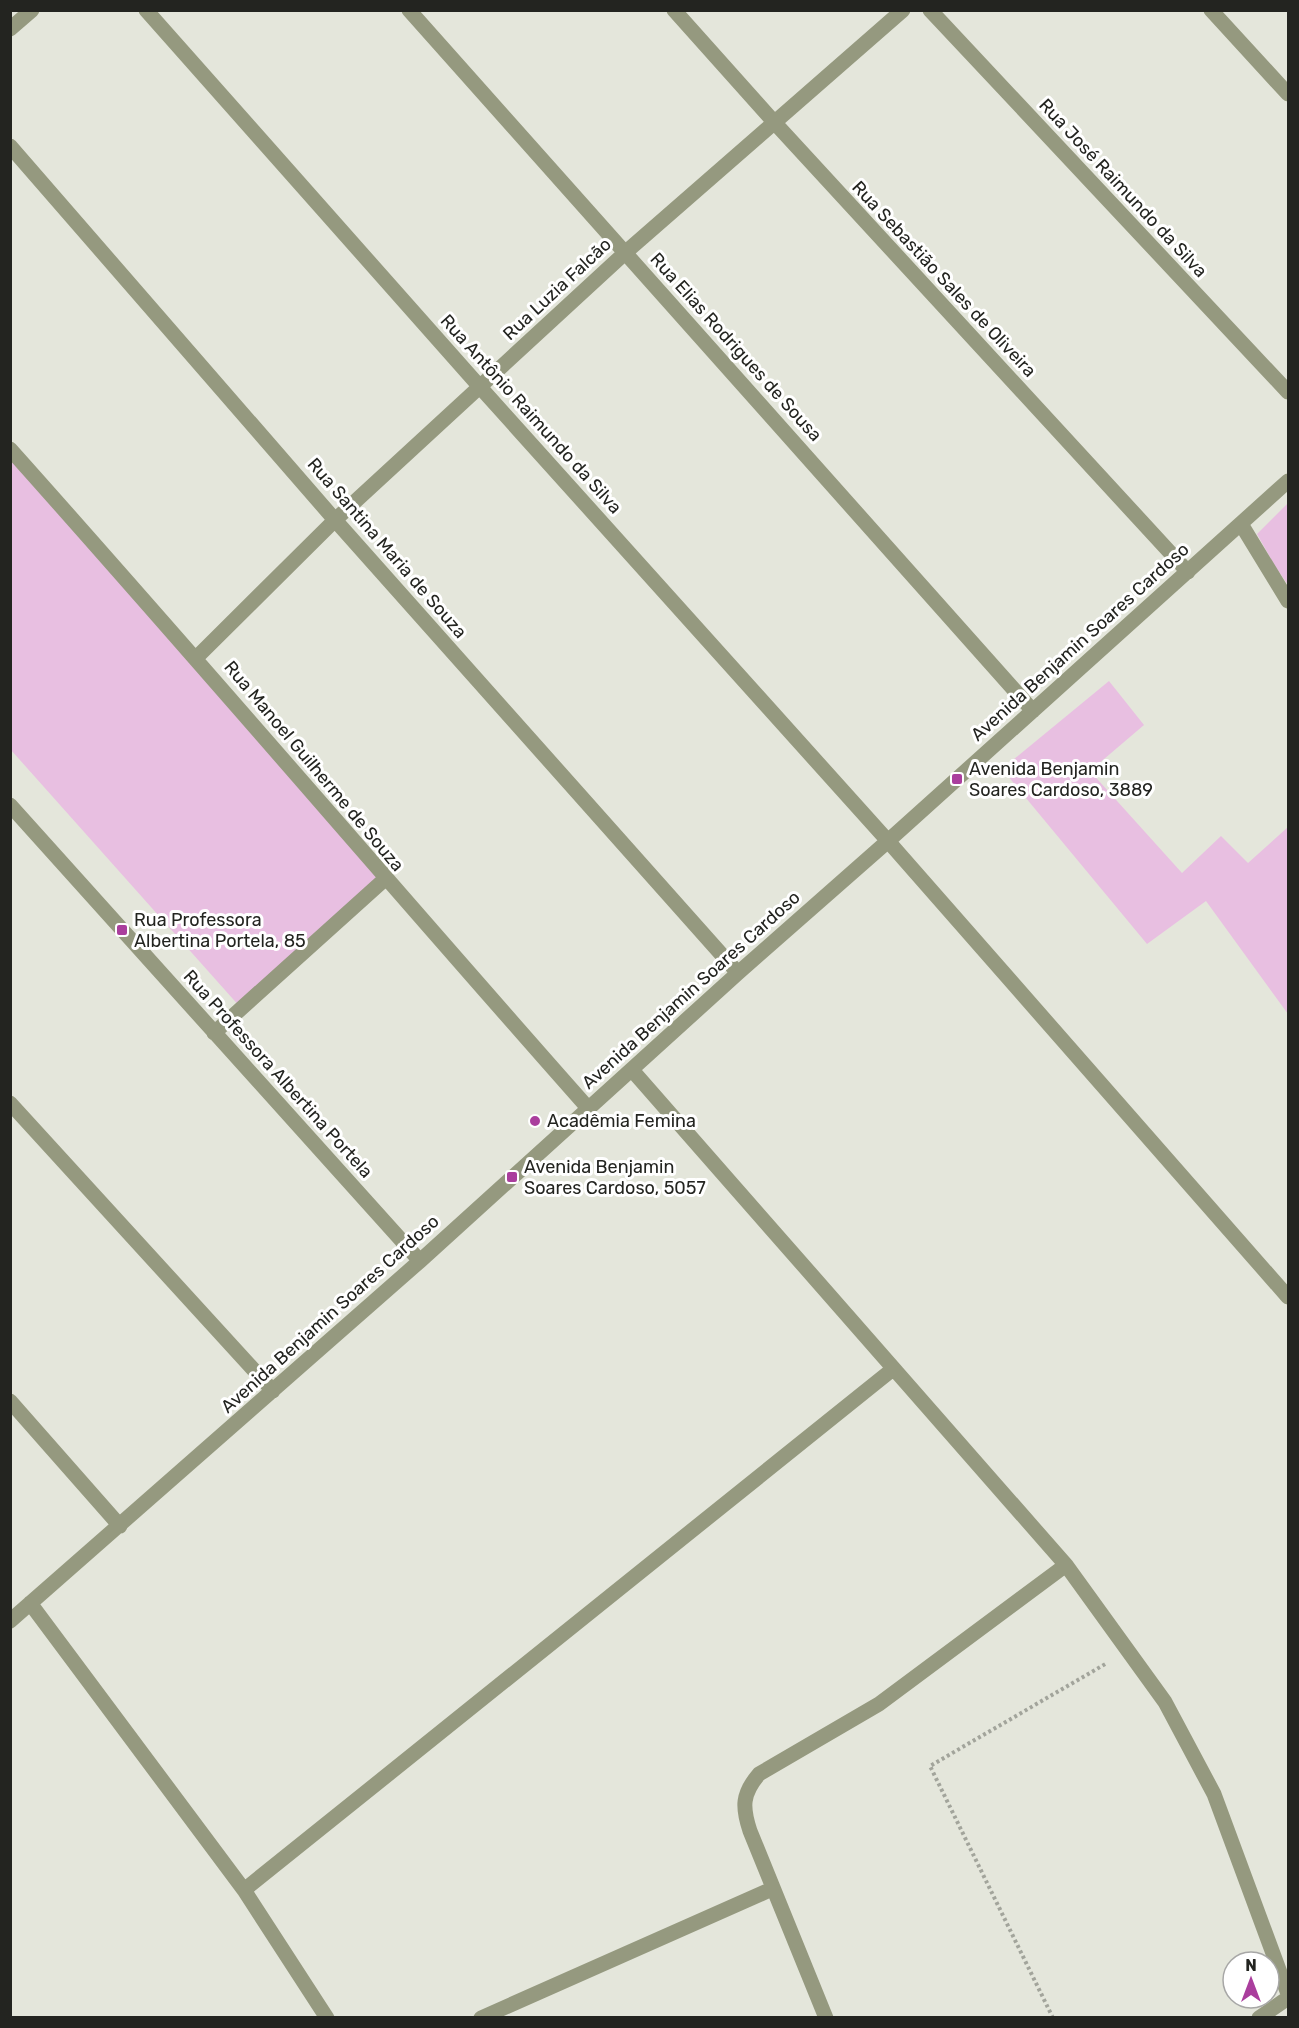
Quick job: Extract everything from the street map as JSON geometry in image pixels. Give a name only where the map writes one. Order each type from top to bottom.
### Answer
[{"type":"street","points":[[10,30],[32,10]]},
{"type":"street","name":"Rua Antônio Raimundo da Silva","points":[[146,10],[480,387],[888,841],[1288,1297]]},
{"type":"street","name":"Rua Elias Rodrigues de Sousa","points":[[409,10],[1033,711]]},
{"type":"street","name":"Rua Sebastião Sales de Oliveira","points":[[674,10],[1188,572]]},
{"type":"street","name":"Rua Luzia Falcão","points":[[196,658],[335,520],[626,252],[903,10]]},
{"type":"street","name":"Rua José Raimundo da Silva","points":[[930,10],[1288,392]]},
{"type":"street","points":[[1211,10],[1288,94]]},
{"type":"street","name":"Rua Santina Maria de Souza","points":[[10,146],[335,520],[738,973]]},
{"type":"street","name":"Rua Manoel Guilherme de Souza","points":[[10,449],[196,658],[385,879],[588,1108]]},
{"type":"street","name":"Avenida Benjamin Soares Cardoso","points":[[10,1621],[420,1262],[588,1108],[1288,480]]},
{"type":"street","points":[[1241,524],[1288,601]]},
{"type":"street","name":"Rua Professora Albertina Portela","points":[[12,811],[420,1262]]},
{"type":"street","points":[[214,1033],[385,879]]},
{"type":"street","points":[[632,1070],[1066,1565],[1165,1702],[1214,1794],[1288,1996],[1258,2018]]},
{"type":"street","points":[[10,1103],[273,1391]]},
{"type":"street","points":[[244,1890],[893,1369]]},
{"type":"street","points":[[10,1401],[120,1526]]},
{"type":"street","points":[[826,2018],[772,1889],[745,1815],[745,1800],[749,1786],[759,1774],[879,1704],[1066,1565]]},
{"type":"street","points":[[30,1603],[244,1890],[327,2018]]},
{"type":"street","points":[[481,2018],[772,1889]]},
{"type":"path","points":[[1053,2018],[930,1766],[1128,1651]]},
{"type":"shaded area","points":[[10,448],[392,874],[241,1008],[11,750]]},
{"type":"shaded area","points":[[1288,503],[1288,585],[1257,534]]},
{"type":"shaded area","points":[[1109,681],[1144,725],[1090,771],[1182,873],[1221,836],[1248,863],[1288,827],[1288,1014],[1206,901],[1147,944],[1002,769]]},
{"type":"place","name":"Avenida Benjamin Soares Cardoso, 3889","points":[[957,779]]},
{"type":"place","name":"Rua Professora Albertina Portela, 85","points":[[122,930]]},
{"type":"place","name":"Acadêmia Femina","points":[[535,1121]]},
{"type":"place","name":"Avenida Benjamin Soares Cardoso, 5057","points":[[512,1177]]}]
